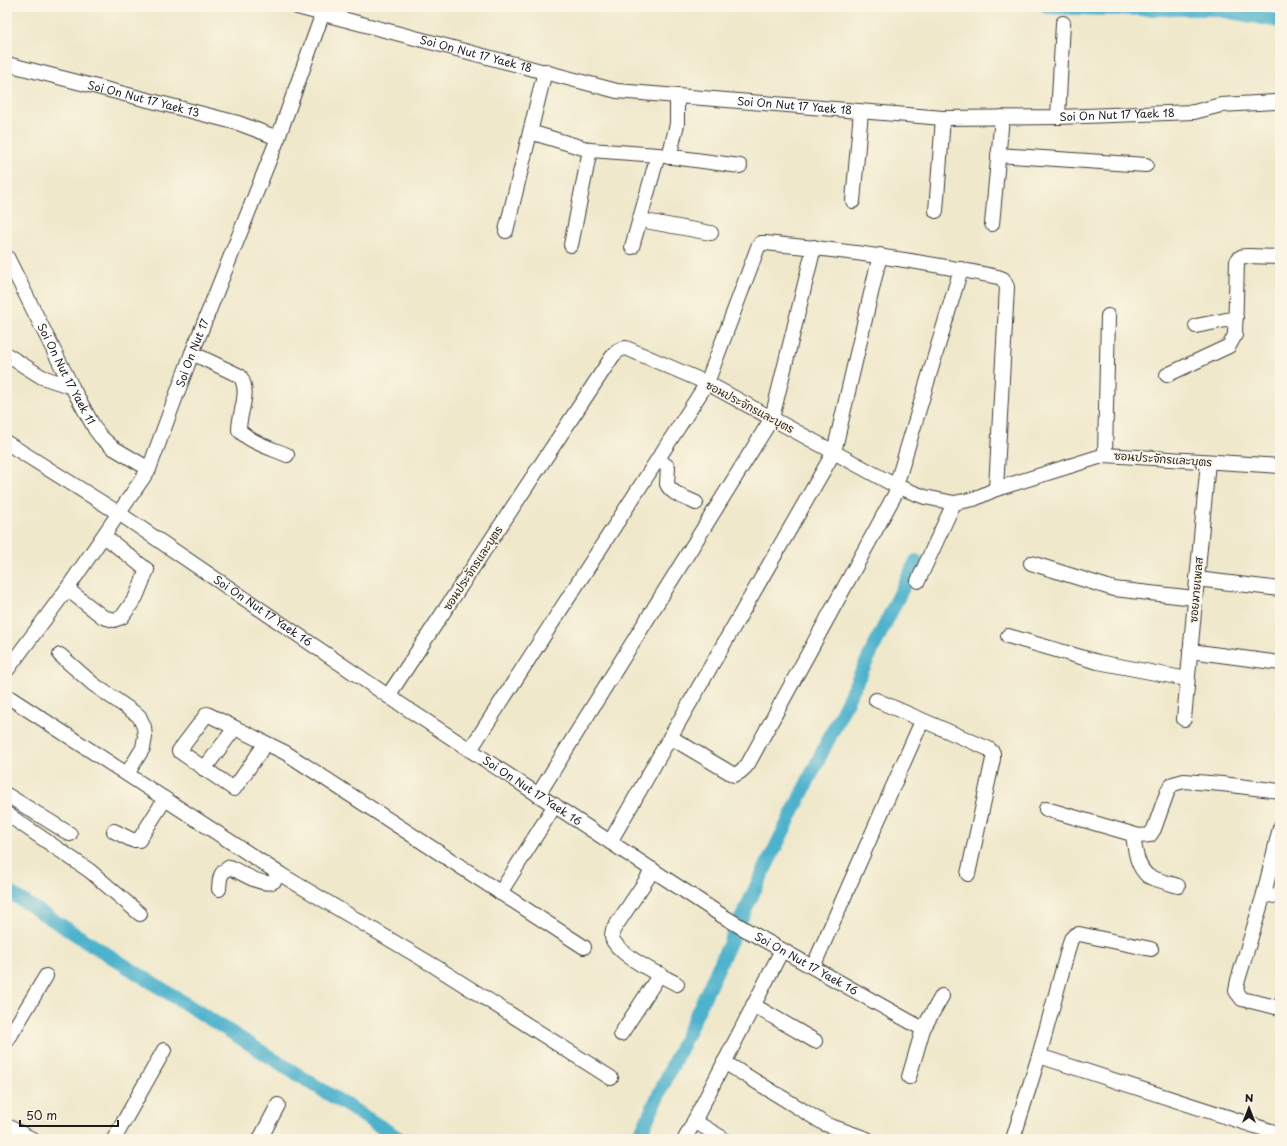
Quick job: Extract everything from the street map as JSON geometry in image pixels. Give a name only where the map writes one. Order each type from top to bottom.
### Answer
[{"type":"street","name":"Soi On Nut 17 Yaek 18","points":[[297,7],[324,10],[618,91],[943,118],[1058,117],[1194,112],[1221,105],[1275,102]]},
{"type":"street","name":"Soi On Nut 17","points":[[7,670],[120,514],[149,469],[192,353],[278,138],[324,10]]},
{"type":"street","points":[[1058,117],[1063,23]]},
{"type":"street","name":"Soi On Nut 17 Yaek 13","points":[[7,64],[238,123],[278,138]]},
{"type":"street","points":[[506,231],[545,71]]},
{"type":"street","points":[[632,247],[640,220],[677,124],[677,96]]},
{"type":"street","points":[[853,201],[861,112]]},
{"type":"street","points":[[992,224],[1002,117]]},
{"type":"street","points":[[936,211],[943,118]]},
{"type":"street","points":[[530,132],[590,150],[664,156],[740,166]]},
{"type":"street","points":[[571,245],[590,150]]},
{"type":"street","points":[[998,155],[1146,165]]},
{"type":"street","points":[[640,220],[711,233]]},
{"type":"street","points":[[470,750],[708,383],[758,247],[761,243],[814,247],[880,255],[998,276],[1003,279],[1006,287],[996,489]]},
{"type":"street","points":[[538,795],[772,418],[814,247]]},
{"type":"street","points":[[610,842],[834,452],[880,255]]},
{"type":"street","points":[[1167,375],[1229,346],[1235,335],[1237,261],[1239,258],[1243,256],[1280,256]]},
{"type":"street","name":"Soi On Nut 17 Yaek 11","points":[[7,257],[12,276],[95,429],[112,447],[149,469]]},
{"type":"street","points":[[670,737],[734,774],[738,773],[744,768],[751,757],[897,486],[961,269]]},
{"type":"street","points":[[1104,455],[1108,316]]},
{"type":"street","points":[[1196,326],[1236,318]]},
{"type":"street","name":"ซอนประจักรและบุตร","points":[[388,696],[615,353],[622,348],[626,348],[708,383],[897,486],[925,497],[954,503],[974,499],[996,489],[1104,455],[1280,466]]},
{"type":"street","points":[[192,353],[240,376],[244,382],[245,395],[239,418],[239,430],[243,434],[261,444],[287,455]]},
{"type":"street","points":[[7,355],[42,377],[72,387]]},
{"type":"street","name":"Soi On Nut 17 Yaek 16","points":[[7,443],[120,514],[388,696],[721,915],[923,1029]]},
{"type":"street","points":[[658,459],[668,467],[668,486],[672,491],[696,503]]},
{"type":"street","name":"ซอยมายเพลส","points":[[1184,719],[1208,462]]},
{"type":"street","points":[[918,580],[954,503]]},
{"type":"street","points":[[67,589],[103,618],[114,620],[122,617],[136,597],[147,570],[104,536]]},
{"type":"street","points":[[1031,563],[1114,589],[1195,598]]},
{"type":"street","points":[[1197,579],[1280,589]]},
{"type":"street","points":[[1008,636],[1098,662],[1187,680]]},
{"type":"street","points":[[1190,651],[1280,663]]},
{"type":"street","points":[[60,655],[93,684],[139,716],[144,726],[145,737],[143,748],[127,774]]},
{"type":"street","points":[[7,696],[280,874],[436,967],[611,1078]]},
{"type":"street","points":[[876,700],[989,749],[993,753],[968,874]]},
{"type":"street","points":[[266,743],[234,789],[179,751],[207,714],[235,728],[266,743],[286,753],[584,947]]},
{"type":"street","points":[[813,967],[922,721]]},
{"type":"street","points":[[204,769],[235,728]]},
{"type":"street","points":[[1046,809],[1138,836],[1150,835],[1154,829],[1168,790],[1173,784],[1184,781],[1222,784],[1280,792]]},
{"type":"street","points":[[7,796],[70,834]]},
{"type":"street","points":[[114,831],[132,840],[139,840],[165,799]]},
{"type":"street","points":[[500,893],[554,805]]},
{"type":"street","points":[[7,814],[90,871],[140,914]]},
{"type":"street","points":[[1280,828],[1264,894],[1236,991],[1242,999],[1280,1008]]},
{"type":"street","points":[[1133,835],[1136,854],[1140,865],[1148,876],[1178,886]]},
{"type":"street","points":[[218,889],[221,874],[230,867],[256,880],[266,883],[273,881],[280,874]]},
{"type":"street","points":[[653,870],[613,930],[612,938],[629,957],[677,984]]},
{"type":"street","points":[[1264,894],[1280,897]]},
{"type":"street","points":[[1013,1139],[1039,1056],[1071,939],[1074,935],[1079,934],[1151,949]]},
{"type":"street","points":[[685,1139],[782,950]]},
{"type":"street","points":[[621,1034],[660,974]]},
{"type":"street","points":[[7,1041],[46,976]]},
{"type":"street","points":[[908,1077],[923,1029],[942,996]]},
{"type":"street","points":[[753,1005],[815,1041]]},
{"type":"street","points":[[114,1139],[164,1050]]},
{"type":"street","points":[[1039,1056],[1280,1134],[1278,1139]]},
{"type":"street","points":[[724,1062],[825,1124],[867,1139]]},
{"type":"street","points":[[260,1139],[278,1106]]},
{"type":"street","points":[[694,1121],[724,1139]]},
{"type":"street","points":[[7,1126],[32,1139]]},
{"type":"waterway","points":[[1048,7],[1109,9],[1214,9],[1280,21]]},
{"type":"waterway","points":[[638,1139],[755,889],[916,561]]},
{"type":"waterway","points":[[7,891],[400,1139]]}]
